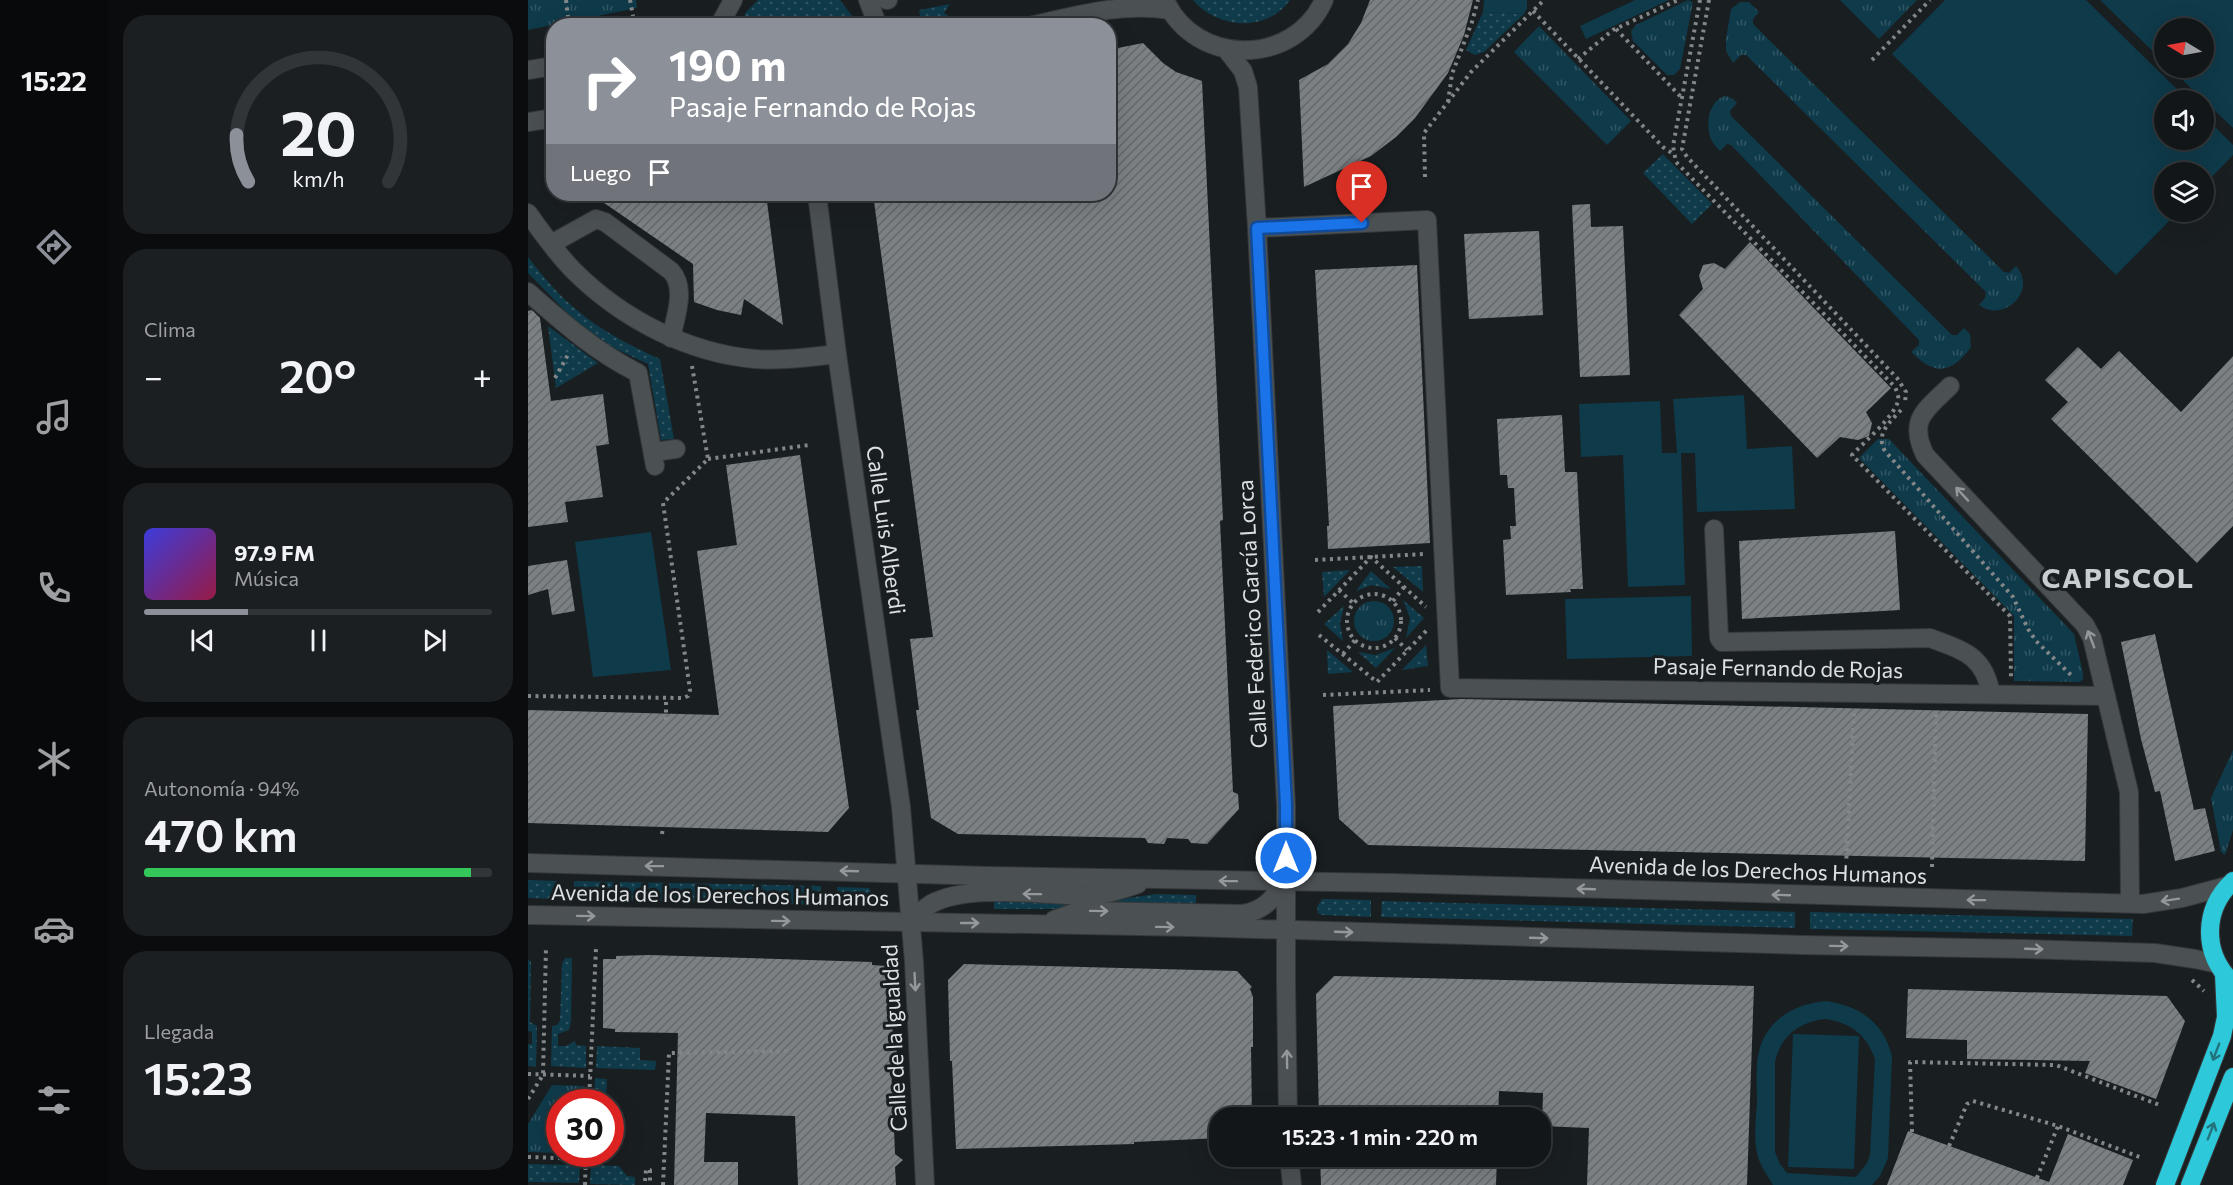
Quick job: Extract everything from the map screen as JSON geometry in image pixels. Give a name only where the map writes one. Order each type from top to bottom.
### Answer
[{"type":"highway","points":[[2165,1185],[2222,1036],[2226,1017],[2225,974],[2211,948],[2210,924],[2217,901],[2230,883]]},
{"type":"highway","points":[[2190,1185],[2233,1077]]},
{"type":"street","points":[[723,18],[733,0]]},
{"type":"street","points":[[868,0],[875,18]]},
{"type":"street","points":[[1248,87],[1261,61],[1276,46],[1293,37],[1309,22],[1323,0]]},
{"type":"street","points":[[1071,18],[1123,8],[1168,5],[1180,23],[1198,38],[1226,50],[1246,51],[1276,46]]},
{"type":"street","name":"Calle Federico García Lorca","points":[[1226,50],[1243,71],[1248,87],[1286,806],[1286,881]]},
{"type":"street","points":[[528,70],[546,67]]},
{"type":"street","points":[[528,122],[546,119]]},
{"type":"street","name":"Calle Luis Alberdi","points":[[818,201],[837,354],[901,807],[907,873]]},
{"type":"street","points":[[528,213],[573,271],[634,318],[671,338],[725,354],[754,359],[787,359],[837,354]]},
{"type":"street","points":[[551,244],[596,219],[605,222],[671,271],[679,286],[679,301],[671,338]]},
{"type":"street","points":[[1257,228],[1427,220],[1450,688]]},
{"type":"street","points":[[528,292],[579,336],[618,363],[638,373],[654,459],[675,448]]},
{"type":"street","points":[[1950,386],[1924,412],[1918,424],[1918,440],[1925,455],[2085,626],[2092,638],[2100,696],[2129,792],[2130,903]]},
{"type":"street","points":[[1714,528],[1719,638],[1722,642],[1930,638],[1955,647],[1984,668],[1992,694]]},
{"type":"street","name":"Pasaje Fernando de Rojas","points":[[1450,688],[2100,696]]},
{"type":"street","name":"Avenida de los Derechos Humanos","points":[[528,862],[2130,903],[2182,898],[2230,883]]},
{"type":"street","name":"Avenida de los Derechos Humanos","points":[[907,873],[912,923]]},
{"type":"street","name":"Calle de la Igualdad","points":[[925,1185],[912,923],[932,903],[960,895],[1002,893],[1095,895],[1116,891],[1151,879]]},
{"type":"street","points":[[1043,924],[1066,915],[1089,910],[1242,914],[1255,912],[1268,905],[1286,881]]},
{"type":"street","points":[[1286,881],[1288,1107]]},
{"type":"street","name":"Avenida de los Derechos Humanos","points":[[528,915],[1043,924],[2149,953],[2195,959],[2225,974]]},
{"type":"street","points":[[1290,1167],[1292,1185]]},
{"type":"path","points":[[566,0],[568,18]]},
{"type":"path","points":[[630,0],[633,16]]},
{"type":"path","points":[[1447,105],[1452,74],[1478,0]]},
{"type":"path","points":[[1425,177],[1424,133],[1471,72],[1544,0]]},
{"type":"path","points":[[1578,59],[1616,29],[1678,0]]},
{"type":"path","points":[[1701,0],[1673,154],[1676,162],[1895,387],[1898,402],[1893,412],[1852,454],[2010,616],[2011,695]]},
{"type":"path","points":[[1709,0],[1682,149],[1903,386],[1906,392],[1903,408],[1882,433],[1882,446],[1885,451],[2013,597],[2028,629],[2047,654],[2100,696]]},
{"type":"path","points":[[1872,60],[1930,0]]},
{"type":"path","points":[[1533,11],[1663,147],[1673,154]]},
{"type":"path","points":[[1616,29],[1682,97]]},
{"type":"path","points":[[555,378],[579,336]]},
{"type":"path","points":[[692,365],[708,459]]},
{"type":"path","points":[[528,696],[683,698],[688,696],[690,690],[663,503],[708,459],[809,445]]},
{"type":"path","points":[[1315,560],[1443,553]]},
{"type":"path","points":[[1371,557],[1430,610]]},
{"type":"path","points":[[1318,612],[1371,557]]},
{"type":"path","points":[[1393,601],[1404,587]]},
{"type":"path","points":[[1339,590],[1353,603]]},
{"type":"path","points":[[1372,593],[1381,594],[1393,601],[1400,611],[1401,620],[1400,630],[1395,638],[1380,647],[1371,648],[1355,640],[1347,624],[1353,603],[1364,595],[1372,593]]},
{"type":"path","points":[[1377,682],[1431,626]]},
{"type":"path","points":[[1319,635],[1377,682],[1378,692]]},
{"type":"path","points":[[1395,638],[1407,650]]},
{"type":"path","points":[[1343,654],[1355,640]]},
{"type":"path","points":[[1323,695],[1450,688]]},
{"type":"path","points":[[1846,866],[1855,693]]},
{"type":"path","points":[[1932,867],[1936,694]]},
{"type":"path","points":[[666,698],[666,720]]},
{"type":"path","points":[[662,834],[663,827]]},
{"type":"path","points":[[528,1100],[543,1075],[546,947]]},
{"type":"path","points":[[590,1089],[596,948]]},
{"type":"path","points":[[2184,976],[2200,986],[2206,993]]},
{"type":"path","points":[[663,1185],[669,1053],[791,1051]]},
{"type":"path","points":[[1912,1132],[1910,1062],[2056,1065],[2162,1106]]},
{"type":"path","points":[[528,1074],[590,1076]]},
{"type":"path","points":[[1949,1146],[1970,1101],[2058,1126],[2142,1158]]},
{"type":"path","points":[[2034,1185],[2058,1126]]},
{"type":"path","points":[[528,1157],[546,1157]]},
{"type":"path","points":[[585,1185],[586,1167]]},
{"type":"green space","points":[[528,0],[636,0],[637,8],[587,18],[546,18],[546,26],[528,30]]},
{"type":"green space","points":[[758,0],[840,0],[853,18],[743,18]]},
{"type":"green space","points":[[1193,0],[1290,0],[1280,11],[1269,18],[1242,23],[1215,17]]},
{"type":"green space","points":[[1484,0],[1527,0],[1527,9],[1524,14],[1483,12]]},
{"type":"green space","points":[[1635,0],[1669,0],[1586,39],[1580,26]]},
{"type":"green space","points":[[1688,0],[1693,2],[1680,69],[1674,75],[1667,75],[1633,41],[1631,31],[1636,25]]},
{"type":"green space","points":[[1840,0],[1917,0],[1879,39]]},
{"type":"green space","points":[[1945,0],[2086,0],[2154,67],[2154,78],[2166,78],[2178,90],[2154,90],[2154,150],[2214,150],[2214,126],[2233,145],[2233,155],[2214,175],[2214,162],[2154,162],[2154,222],[2168,222],[2116,275],[1892,54]]},
{"type":"green space","points":[[2100,0],[2233,0],[2233,128],[2214,110],[2214,90],[2193,90],[2180,78],[2214,78],[2214,18],[2154,18],[2154,52]]},
{"type":"green space","points":[[1740,2],[1749,2],[1759,12],[1753,19],[1753,24],[2004,272],[2009,273],[2016,266],[2022,275],[2023,285],[2021,294],[2015,302],[1998,310],[1989,310],[1979,305],[1985,298],[1986,292],[1746,55],[1741,55],[1733,63],[1726,51],[1726,39],[1731,9]]},
{"type":"green space","points":[[950,4],[944,13],[949,16],[948,18],[921,18],[919,10]]},
{"type":"green space","points":[[1483,12],[1524,14],[1484,52],[1475,55],[1466,50]]},
{"type":"green space","points":[[1539,26],[1631,121],[1607,145],[1514,52]]},
{"type":"green space","points":[[1726,96],[1737,103],[1730,111],[1731,116],[1952,335],[1957,335],[1964,328],[1970,334],[1971,347],[1964,356],[1956,363],[1942,369],[1919,360],[1911,352],[1919,345],[1919,340],[1731,145],[1727,144],[1720,151],[1712,141],[1708,127],[1712,107],[1720,98]]},
{"type":"green space","points":[[1663,154],[1712,204],[1692,224],[1643,173]]},
{"type":"green space","points":[[528,257],[557,292],[586,318],[620,339],[660,359],[674,439],[661,440],[648,364],[599,341],[567,313],[528,273]]},
{"type":"green space","points":[[548,326],[598,363],[556,388]]},
{"type":"green space","points":[[1744,395],[1747,449],[1792,446],[1795,509],[1697,512],[1695,453],[1681,453],[1685,585],[1628,587],[1623,455],[1581,457],[1579,404],[1660,401],[1662,453],[1677,453],[1673,399]]},
{"type":"green space","points":[[1878,439],[1889,439],[2074,634],[2083,673],[2083,679],[2080,682],[2014,681],[2014,616],[1859,458]]},
{"type":"green space","points":[[651,532],[671,670],[593,677],[575,542]]},
{"type":"green space","points":[[1422,566],[1423,592],[1393,567]]},
{"type":"green space","points":[[1350,570],[1324,597],[1322,572]]},
{"type":"green space","points":[[1371,571],[1391,589],[1372,585],[1356,591]]},
{"type":"green space","points":[[1691,596],[1692,656],[1567,659],[1565,599]]},
{"type":"green space","points":[[1403,600],[1424,618],[1406,638],[1410,618]]},
{"type":"green space","points":[[1374,601],[1382,602],[1388,607],[1393,613],[1393,629],[1388,635],[1382,640],[1374,641],[1366,640],[1360,635],[1355,629],[1354,621],[1355,613],[1360,607],[1366,602]]},
{"type":"green space","points":[[1344,606],[1340,623],[1343,641],[1324,624]]},
{"type":"green space","points":[[1426,645],[1428,666],[1402,670]]},
{"type":"green space","points":[[1395,648],[1376,668],[1358,652],[1376,655]]},
{"type":"green space","points":[[1327,650],[1353,672],[1328,674]]},
{"type":"green space","points":[[2233,750],[2233,830],[2225,855],[2221,852],[2211,798]]},
{"type":"green space","points":[[528,880],[557,881],[557,899],[528,898]]},
{"type":"green space","points":[[574,881],[821,886],[821,905],[574,899]]},
{"type":"green space","points":[[837,887],[869,888],[874,897],[869,906],[837,905]]},
{"type":"green space","points":[[1156,894],[1196,895],[1196,905],[1110,903],[1053,909],[994,909],[994,902],[1107,901]]},
{"type":"green space","points":[[1322,899],[1371,900],[1371,917],[1322,915],[1318,913],[1317,907]]},
{"type":"green space","points":[[1382,901],[1795,912],[1795,928],[1381,917]]},
{"type":"green space","points":[[1810,912],[2133,919],[2132,936],[1810,929]]},
{"type":"green space","points":[[565,958],[572,958],[571,1021],[569,1030],[558,1034],[558,1046],[566,1046],[575,1041],[576,1045],[586,1046],[586,1068],[551,1066],[552,1026],[557,1025],[560,1021],[562,964]]},
{"type":"green space","points":[[528,959],[531,962],[530,1022],[537,1026],[536,1067],[528,1066],[528,1044],[532,1044],[532,1032],[528,1031]]},
{"type":"green space","points":[[1827,1001],[1850,1007],[1869,1018],[1883,1034],[1892,1056],[1888,1158],[1880,1176],[1872,1185],[1773,1185],[1758,1157],[1755,1136],[1757,1070],[1763,1040],[1769,1030],[1784,1015],[1816,1002]],"holes":[[[1825,1019],[1843,1023],[1862,1036],[1875,1059],[1870,1155],[1856,1177],[1787,1173],[1775,1152],[1775,1062],[1782,1045],[1799,1027]]]},
{"type":"green space","points":[[1793,1034],[1859,1036],[1854,1169],[1788,1167]]},
{"type":"green space","points":[[597,1046],[640,1048],[640,1060],[656,1061],[655,1070],[596,1068]]},
{"type":"green space","points":[[595,1078],[607,1079],[607,1089],[595,1089]]},
{"type":"green space","points":[[552,1085],[585,1086],[585,1089],[550,1089]]},
{"type":"green space","points":[[546,1095],[546,1153],[528,1152],[528,1124]]},
{"type":"green space","points":[[528,1164],[546,1164],[546,1167],[580,1167],[579,1183],[528,1182]]},
{"type":"green space","points":[[591,1167],[620,1167],[627,1176],[635,1177],[635,1185],[590,1184]]},
{"type":"building","points":[[1370,0],[1473,0],[1464,35],[1448,73],[1415,118],[1396,137],[1371,156],[1304,187],[1299,80],[1328,64],[1348,44],[1361,23]]},
{"type":"building","points":[[1143,43],[1163,63],[1176,72],[1202,81],[1223,520],[1220,521],[1233,792],[1238,794],[1239,809],[1207,844],[1191,843],[1188,839],[1167,838],[1164,844],[1148,843],[1145,838],[958,834],[931,818],[916,710],[919,710],[910,639],[933,637],[874,201],[1116,201],[1116,48]]},
{"type":"building","points":[[601,201],[767,201],[783,325],[744,299],[741,315],[694,302],[693,264]]},
{"type":"building","points":[[1590,204],[1591,227],[1623,226],[1630,375],[1580,377],[1572,205]]},
{"type":"building","points":[[1539,231],[1543,315],[1469,319],[1464,234]]},
{"type":"building","points":[[1750,242],[1891,388],[1866,412],[1872,423],[1869,436],[1858,440],[1840,437],[1817,458],[1679,315],[1703,289],[1699,276],[1703,265],[1714,263],[1725,269]]},
{"type":"building","points":[[1417,265],[1430,543],[1328,549],[1327,526],[1329,526],[1315,270]]},
{"type":"building","points":[[532,310],[540,318],[551,401],[603,394],[609,444],[596,446],[603,497],[565,502],[568,522],[528,527],[528,311]]},
{"type":"building","points":[[2078,347],[2101,369],[2119,351],[2181,412],[2233,356],[2233,526],[2197,563],[2051,419],[2068,402],[2045,380]]},
{"type":"building","points":[[1562,415],[1565,472],[1577,472],[1583,589],[1570,589],[1571,592],[1506,595],[1503,540],[1511,539],[1510,526],[1516,526],[1514,488],[1508,488],[1507,475],[1500,475],[1497,419]]},
{"type":"building","points":[[800,455],[849,808],[828,832],[528,823],[528,710],[719,715],[697,551],[737,545],[726,465]]},
{"type":"building","points":[[1895,531],[1900,610],[1742,619],[1739,541]]},
{"type":"building","points":[[567,560],[575,611],[552,615],[548,589],[528,595],[528,566]]},
{"type":"building","points":[[2155,634],[2194,810],[2205,808],[2215,851],[2175,861],[2160,791],[2155,792],[2141,739],[2121,642]]},
{"type":"building","points":[[1461,699],[2088,714],[2085,861],[1368,845],[1339,819],[1333,706]]},
{"type":"building","points":[[616,956],[872,962],[872,965],[886,966],[887,983],[891,983],[893,1037],[896,1040],[897,1058],[891,1065],[892,1090],[900,1096],[893,1103],[895,1154],[903,1160],[895,1167],[896,1185],[798,1185],[795,1116],[706,1113],[704,1162],[738,1162],[738,1185],[674,1185],[678,1033],[615,1032],[615,1029],[603,1028],[603,959],[616,959]]},
{"type":"building","points":[[964,964],[1237,971],[1252,987],[1250,989],[1253,997],[1252,1107],[1209,1107],[1209,1139],[1134,1142],[1134,1144],[956,1149],[952,1061],[950,1061],[948,980]]},
{"type":"building","points":[[1334,976],[1754,986],[1747,1185],[1587,1185],[1589,1128],[1551,1126],[1551,1107],[1543,1107],[1543,1093],[1499,1091],[1498,1107],[1319,1107],[1316,994]]},
{"type":"building","points":[[1908,989],[2167,996],[2185,1021],[2156,1099],[2085,1073],[2090,1061],[1967,1059],[1967,1040],[1906,1038]]},
{"type":"building","points":[[1908,1131],[2049,1182],[2068,1134],[2133,1160],[2123,1185],[1887,1185]]},
{"type":"building","points":[[1320,1167],[1497,1167],[1496,1185],[1321,1185]]},
{"type":"district","name":"CAPISCOL","points":[[2118,578]]},
{"type":"route","points":[[1286,858],[1286,806],[1257,228],[1362,223]]}]
